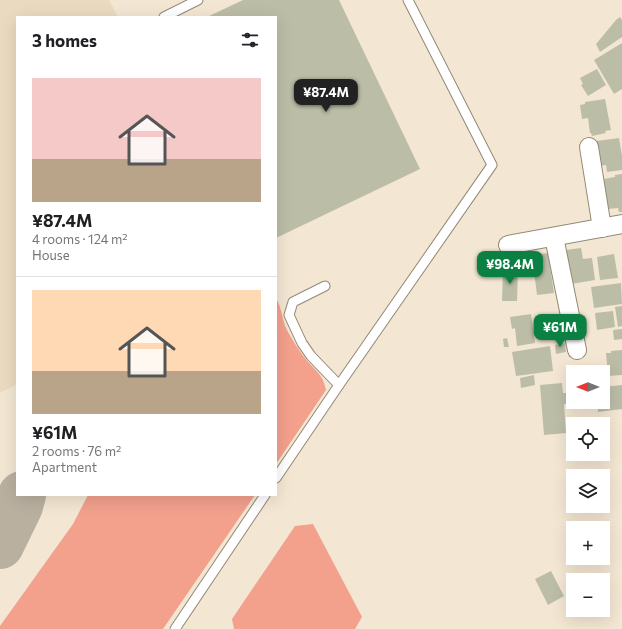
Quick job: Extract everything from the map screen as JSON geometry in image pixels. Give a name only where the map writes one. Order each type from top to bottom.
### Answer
[{"type":"street","points":[[588,147],[602,228]]},
{"type":"street","points":[[508,246],[622,224]]},
{"type":"street","points":[[554,237],[577,350]]},
{"type":"lane","points":[[166,16],[198,0]]},
{"type":"lane","points":[[277,477],[492,165],[408,0]]},
{"type":"lane","points":[[325,286],[293,302],[289,315],[302,343],[311,356],[339,385]]},
{"type":"lane","points":[[175,629],[264,496]]},
{"type":"shaded area","points":[[0,0],[109,0],[117,16],[16,16],[16,385],[0,393]]},
{"type":"shaded area","points":[[277,300],[287,330],[304,357],[323,379],[326,390],[277,463]]},
{"type":"shaded area","points":[[87,496],[254,496],[163,629],[0,629],[0,626],[73,524]]},
{"type":"shaded area","points":[[313,524],[362,617],[355,629],[234,629],[232,619],[295,526]]},
{"type":"building","points":[[243,0],[339,0],[420,169],[277,238],[277,16],[209,16]]},
{"type":"building","points":[[620,17],[622,20],[622,37],[600,52],[596,44]]},
{"type":"building","points":[[622,43],[622,89],[614,94],[594,60]]},
{"type":"building","points":[[597,69],[606,85],[588,96],[581,85],[583,84],[580,78]]},
{"type":"building","points":[[605,99],[611,130],[605,131],[606,133],[592,136],[590,133],[588,118],[582,119],[580,105],[585,104],[585,102]]},
{"type":"building","points":[[619,138],[622,156],[622,170],[607,172],[606,165],[600,166],[596,141]]},
{"type":"building","points":[[622,174],[622,212],[619,212],[618,208],[608,209],[604,179]]},
{"type":"building","points":[[581,248],[583,259],[592,258],[595,280],[571,284],[566,250]]},
{"type":"building","points":[[548,253],[554,293],[537,295],[532,255]]},
{"type":"building","points":[[614,254],[618,278],[600,280],[597,257]]},
{"type":"building","points":[[503,269],[518,270],[517,301],[502,301]]},
{"type":"building","points":[[621,283],[622,304],[594,308],[591,287]]},
{"type":"building","points":[[622,306],[622,326],[618,327],[615,307]]},
{"type":"building","points":[[613,311],[615,327],[597,330],[595,313]]},
{"type":"building","points":[[531,314],[535,343],[517,346],[515,328],[512,329],[510,317]]},
{"type":"building","points":[[622,329],[622,339],[614,340],[613,330]]},
{"type":"building","points":[[507,338],[509,347],[504,347],[503,339]]},
{"type":"building","points":[[565,343],[566,352],[556,354],[555,345]]},
{"type":"building","points":[[550,346],[553,371],[516,376],[512,352]]},
{"type":"building","points":[[622,350],[622,375],[610,376],[610,365],[607,365],[606,353],[611,353],[611,351]]},
{"type":"building","points":[[534,375],[535,385],[521,388],[520,378]]},
{"type":"building","points":[[562,383],[563,393],[566,393],[566,404],[564,404],[566,433],[544,435],[540,385]]},
{"type":"building","points":[[622,385],[622,409],[598,412],[598,409],[610,409],[610,386]]},
{"type":"building","points":[[551,571],[564,596],[548,605],[535,579]]},
{"type":"taxiway","points":[[0,545],[19,506],[22,496]]}]
